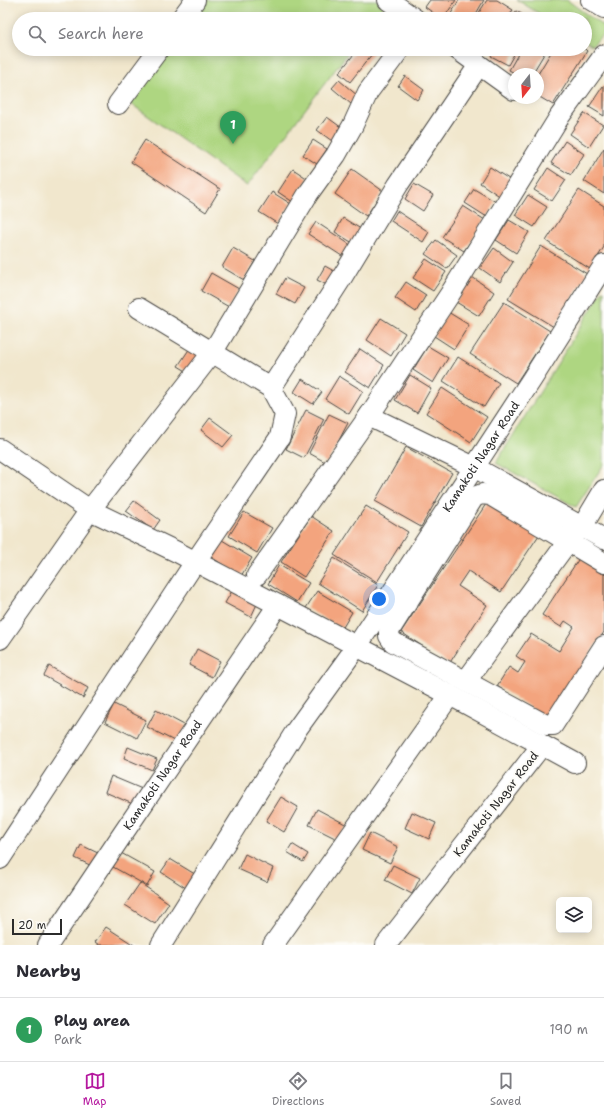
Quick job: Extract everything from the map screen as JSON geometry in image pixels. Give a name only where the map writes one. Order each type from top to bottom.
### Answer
[{"type":"street","points":[[186,12],[195,0]]},
{"type":"street","points":[[388,0],[405,12]]},
{"type":"street","points":[[591,0],[604,8]]},
{"type":"street","points":[[257,575],[369,416],[450,294],[560,116],[604,55]]},
{"type":"street","points":[[118,104],[154,56]]},
{"type":"street","points":[[0,639],[90,510],[212,353],[308,194],[336,155],[353,125],[368,92],[395,56]]},
{"type":"street","points":[[467,56],[508,86]]},
{"type":"street","points":[[271,388],[341,279],[398,186],[479,65]]},
{"type":"street","name":"Kamakoti Nagar Road","points":[[161,945],[297,730],[356,646],[602,274]]},
{"type":"street","points":[[0,858],[195,562],[280,437],[285,414],[271,388],[139,308]]},
{"type":"street","points":[[369,416],[474,467],[604,539]]},
{"type":"street","name":"Kamakoti Nagar Road","points":[[0,450],[90,510],[278,605],[542,745],[386,945]]},
{"type":"street","points":[[466,681],[572,536],[582,527],[604,490]]},
{"type":"street","points":[[604,563],[490,495],[482,494],[474,497],[389,631],[389,636],[393,642],[546,726],[553,725],[604,646]]},
{"type":"street","name":"Kamakoti Nagar Road","points":[[48,945],[278,605]]},
{"type":"street","points":[[568,721],[604,665]]},
{"type":"street","points":[[273,945],[450,695]]},
{"type":"street","points":[[542,745],[575,763]]},
{"type":"green space","points":[[199,0],[377,0],[384,6],[379,12],[190,12]]},
{"type":"green space","points":[[517,0],[567,0],[583,12],[537,12]]},
{"type":"green space","points":[[592,18],[604,27],[604,33],[592,46]]},
{"type":"green space","points":[[159,56],[346,56],[247,186],[127,101]]},
{"type":"green space","points":[[603,290],[604,464],[576,507],[496,463]]},
{"type":"building","points":[[430,0],[456,0],[448,12],[432,12],[425,7]]},
{"type":"building","points":[[459,0],[484,0],[477,12],[452,12]]},
{"type":"building","points":[[487,0],[497,0],[513,10],[512,12],[479,12]]},
{"type":"building","points":[[352,56],[370,56],[350,82],[339,73]]},
{"type":"building","points":[[491,56],[513,56],[508,65]]},
{"type":"building","points":[[517,56],[543,56],[536,68],[510,68]]},
{"type":"building","points":[[549,56],[584,56],[553,105],[544,100],[544,68],[542,68]]},
{"type":"building","points":[[405,76],[424,90],[417,100],[398,86]]},
{"type":"building","points":[[339,80],[358,96],[351,104],[332,88]]},
{"type":"building","points":[[604,86],[604,116],[589,107]]},
{"type":"building","points":[[584,113],[603,125],[589,147],[570,134]]},
{"type":"building","points":[[327,117],[342,128],[332,141],[317,130]]},
{"type":"building","points":[[145,140],[220,189],[206,212],[131,162]]},
{"type":"building","points":[[313,140],[327,149],[317,164],[303,155]]},
{"type":"building","points":[[565,141],[584,154],[571,175],[551,163]]},
{"type":"building","points":[[604,148],[604,194],[584,181]]},
{"type":"building","points":[[490,167],[512,181],[501,197],[480,183]]},
{"type":"building","points":[[548,168],[566,180],[552,201],[534,190]]},
{"type":"building","points":[[293,169],[308,179],[293,202],[278,192]]},
{"type":"building","points":[[352,169],[383,191],[366,216],[335,194]]},
{"type":"building","points":[[414,184],[433,195],[423,211],[405,199]]},
{"type":"building","points":[[474,189],[496,202],[487,217],[465,203]]},
{"type":"building","points":[[579,190],[604,206],[604,247],[590,269],[546,241]]},
{"type":"building","points":[[272,192],[291,204],[278,224],[259,212]]},
{"type":"building","points":[[528,195],[547,207],[534,227],[515,215]]},
{"type":"building","points":[[463,206],[485,220],[464,251],[442,237]]},
{"type":"building","points":[[397,211],[429,232],[423,242],[391,221]]},
{"type":"building","points":[[343,218],[364,231],[356,245],[335,232]]},
{"type":"building","points":[[509,220],[529,232],[516,253],[496,240]]},
{"type":"building","points":[[316,222],[352,246],[345,258],[308,234]]},
{"type":"building","points":[[436,240],[457,255],[447,269],[425,254]]},
{"type":"building","points":[[541,246],[587,274],[554,327],[508,299]]},
{"type":"building","points":[[233,248],[255,261],[244,280],[222,267]]},
{"type":"building","points":[[494,248],[513,262],[500,282],[480,268]]},
{"type":"building","points":[[426,259],[446,272],[433,291],[413,278]]},
{"type":"building","points":[[325,266],[339,274],[331,287],[317,280]]},
{"type":"building","points":[[211,273],[239,289],[229,307],[201,291]]},
{"type":"building","points":[[472,277],[494,292],[479,316],[456,302]]},
{"type":"building","points":[[285,278],[304,288],[295,304],[276,294]]},
{"type":"building","points":[[406,282],[426,295],[416,312],[395,298]]},
{"type":"building","points":[[504,302],[550,331],[516,383],[470,354]]},
{"type":"building","points":[[448,312],[469,325],[454,349],[434,336]]},
{"type":"building","points":[[381,318],[405,333],[391,356],[367,340]]},
{"type":"building","points":[[192,345],[202,352],[188,372],[178,366]]},
{"type":"building","points":[[428,346],[448,358],[433,383],[413,370]]},
{"type":"building","points":[[360,349],[384,365],[370,388],[345,372]]},
{"type":"building","points":[[458,357],[499,383],[484,407],[443,381]]},
{"type":"building","points":[[410,375],[431,388],[417,413],[395,400]]},
{"type":"building","points":[[339,376],[363,391],[349,414],[325,399]]},
{"type":"building","points":[[302,379],[322,392],[313,404],[294,392]]},
{"type":"building","points":[[442,388],[487,417],[471,442],[426,413]]},
{"type":"building","points":[[306,410],[324,419],[304,458],[286,449]]},
{"type":"building","points":[[329,414],[348,423],[327,463],[309,453]]},
{"type":"building","points":[[210,418],[233,435],[223,447],[201,430]]},
{"type":"building","points":[[406,447],[452,473],[421,527],[375,501]]},
{"type":"building","points":[[134,501],[160,520],[153,530],[126,511]]},
{"type":"building","points":[[488,501],[539,535],[501,592],[468,571],[458,586],[487,605],[449,664],[401,632]]},
{"type":"building","points":[[366,506],[408,532],[377,582],[334,555]]},
{"type":"building","points":[[244,512],[272,528],[257,553],[229,536]]},
{"type":"building","points":[[311,516],[334,531],[304,577],[281,562]]},
{"type":"building","points":[[222,540],[252,558],[241,576],[211,557]]},
{"type":"building","points":[[580,557],[604,573],[604,632],[548,719],[497,686],[509,667],[518,673],[525,662],[516,656],[531,634],[559,651],[574,627],[565,621],[561,627],[542,615]]},
{"type":"building","points":[[334,558],[378,585],[362,611],[318,583]]},
{"type":"building","points":[[279,565],[309,583],[297,602],[268,584]]},
{"type":"building","points":[[232,591],[257,604],[251,617],[225,603]]},
{"type":"building","points":[[317,591],[352,612],[342,629],[306,608]]},
{"type":"building","points":[[197,649],[220,661],[212,677],[189,665]]},
{"type":"building","points":[[49,666],[88,688],[83,698],[44,676]]},
{"type":"building","points":[[114,704],[146,720],[137,738],[105,722]]},
{"type":"building","points":[[156,710],[186,726],[178,743],[147,727]]},
{"type":"building","points":[[128,747],[157,759],[152,770],[124,758]]},
{"type":"building","points":[[111,776],[142,789],[135,805],[105,792]]},
{"type":"building","points":[[281,797],[298,807],[284,832],[266,821]]},
{"type":"building","points":[[317,809],[347,825],[339,840],[309,825]]},
{"type":"building","points":[[412,812],[436,823],[429,839],[405,828]]},
{"type":"building","points":[[370,833],[398,847],[390,863],[362,850]]},
{"type":"building","points":[[292,844],[308,854],[303,862],[287,852]]},
{"type":"building","points":[[81,845],[100,854],[94,867],[75,858]]},
{"type":"building","points":[[121,853],[155,872],[147,886],[113,867]]},
{"type":"building","points":[[245,854],[273,868],[267,882],[238,869]]},
{"type":"building","points":[[170,859],[198,876],[189,890],[161,872]]},
{"type":"building","points":[[393,865],[420,878],[412,894],[385,880]]},
{"type":"building","points":[[140,883],[169,903],[155,924],[125,905]]},
{"type":"building","points":[[106,927],[134,945],[99,945],[95,942]]},
{"type":"place","name":"Play area","points":[[233,144]]}]
